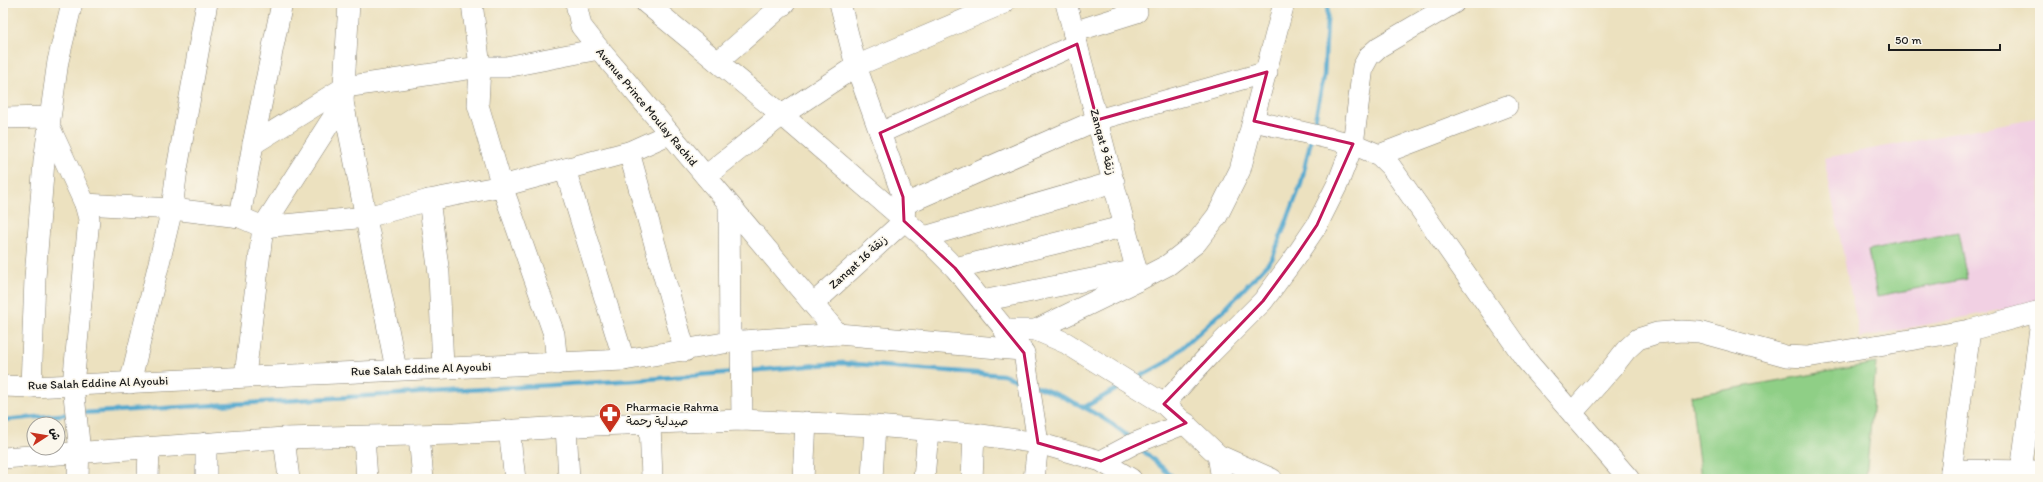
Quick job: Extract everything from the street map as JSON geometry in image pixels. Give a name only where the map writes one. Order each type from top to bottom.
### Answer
[{"type":"street","points":[[31,387],[35,278],[44,160],[58,61],[72,3]]},
{"type":"street","points":[[130,383],[172,209],[177,169],[207,3]]},
{"type":"street","points":[[240,218],[253,144],[282,3]]},
{"type":"street","points":[[349,3],[344,94],[396,370]]},
{"type":"street","points":[[472,3],[480,67],[478,105],[502,186],[554,334],[557,364]]},
{"type":"street","name":"Avenue Prince Moulay Rachid","points":[[576,3],[581,26],[599,49],[838,334]]},
{"type":"street","points":[[646,3],[904,213],[924,237],[955,268],[982,301],[1022,351],[1038,443],[1034,479]]},
{"type":"street","points":[[718,61],[785,3]]},
{"type":"street","points":[[840,3],[856,66],[880,133],[904,213]]},
{"type":"street","points":[[706,176],[782,115],[856,66],[1004,3]]},
{"type":"street","name":"Zanqat 9 زنقة","points":[[1066,3],[1138,275]]},
{"type":"street","points":[[1036,330],[1138,275],[1168,264],[1196,243],[1217,216],[1240,170],[1268,72],[1284,3]]},
{"type":"street","points":[[1164,404],[1211,353],[1263,301],[1317,225],[1338,183],[1344,142],[1363,67],[1368,56],[1379,47],[1454,3]]},
{"type":"street","points":[[880,133],[1075,38],[1137,12]]},
{"type":"street","points":[[253,144],[344,94],[480,67],[506,67],[599,49]]},
{"type":"street","name":"Zanqat 16 زنقة","points":[[813,304],[904,213],[1097,120],[1268,72]]},
{"type":"street","points":[[245,376],[263,227],[344,94]]},
{"type":"street","points":[[1379,155],[1507,106]]},
{"type":"street","points":[[3,118],[49,121]]},
{"type":"street","points":[[1254,120],[1344,142],[1379,155],[1391,167],[1526,360],[1629,479]]},
{"type":"street","points":[[49,121],[85,204],[89,219],[74,393],[79,448],[78,479]]},
{"type":"street","points":[[85,204],[172,209],[240,218],[263,227],[367,217],[429,200],[502,186],[628,152],[669,134]]},
{"type":"street","points":[[628,152],[685,351]]},
{"type":"street","points":[[565,169],[624,360]]},
{"type":"street","points":[[924,237],[1114,182]]},
{"type":"street","points":[[429,200],[439,274],[442,368]]},
{"type":"street","points":[[729,205],[736,341],[741,363],[742,420]]},
{"type":"street","points":[[955,268],[1126,226]]},
{"type":"street","points":[[982,301],[1138,275]]},
{"type":"street","points":[[1572,413],[1626,350],[1638,339],[1657,333],[1682,331],[1699,332],[1786,356],[1807,357],[1970,330],[2040,312],[2040,329],[2027,474],[1951,475],[1970,330]]},
{"type":"street","points":[[1004,330],[1036,330],[1066,343],[1164,404],[1178,427],[1218,456],[1272,479]]},
{"type":"street","name":"Rue Salah Eddine Al Ayoubi","points":[[3,386],[31,387],[74,393],[130,383],[245,376],[624,360],[685,351],[736,341],[838,334],[1022,351]]},
{"type":"street","points":[[3,458],[79,448],[149,448],[284,438],[419,435],[650,422],[742,420],[875,426],[974,434],[1038,443],[1101,461],[1124,477]]},
{"type":"street","points":[[650,422],[652,479]]},
{"type":"street","points":[[803,479],[806,422]]},
{"type":"street","points":[[872,479],[875,426]]},
{"type":"street","points":[[566,427],[569,479]]},
{"type":"street","points":[[1101,461],[1135,443],[1178,427]]},
{"type":"street","points":[[509,430],[515,479]]},
{"type":"street","points":[[924,479],[928,431]]},
{"type":"street","points":[[972,479],[974,434]]},
{"type":"street","points":[[419,435],[423,479]]},
{"type":"street","points":[[364,437],[367,479]]},
{"type":"street","points":[[284,438],[289,479]]},
{"type":"street","points":[[206,444],[206,479]]},
{"type":"street","points":[[148,479],[149,448]]},
{"type":"street","points":[[1218,456],[1222,479]]},
{"type":"highlighted area","points":[[1077,44],[1097,120],[1267,72],[1254,121],[1353,144],[1317,225],[1294,259],[1263,301],[1164,404],[1186,423],[1101,461],[1038,443],[1024,353],[955,268],[904,221],[903,197],[880,133]]},
{"type":"shaded area","points":[[2040,117],[2040,302],[1860,338],[1824,158]]},
{"type":"green space","points":[[1958,232],[1967,279],[1877,296],[1868,250]]},
{"type":"green space","points":[[1876,363],[1866,479],[1701,479],[1691,396]]},
{"type":"waterway","points":[[1313,130],[1324,76],[1328,3]]},
{"type":"waterway","points":[[1136,379],[1165,363],[1227,307],[1272,259],[1301,184],[1311,139]]},
{"type":"waterway","points":[[747,371],[842,363],[1003,375],[1022,382]]},
{"type":"waterway","points":[[81,413],[636,380],[736,372]]},
{"type":"waterway","points":[[1083,408],[1124,385]]},
{"type":"waterway","points":[[1035,386],[1085,408],[1109,422],[1131,439]]},
{"type":"waterway","points":[[3,420],[71,414]]},
{"type":"waterway","points":[[1139,447],[1175,479]]},
{"type":"place","name":"Pharmacie Rahma صيدلية رحمة","points":[[610,434]]}]
